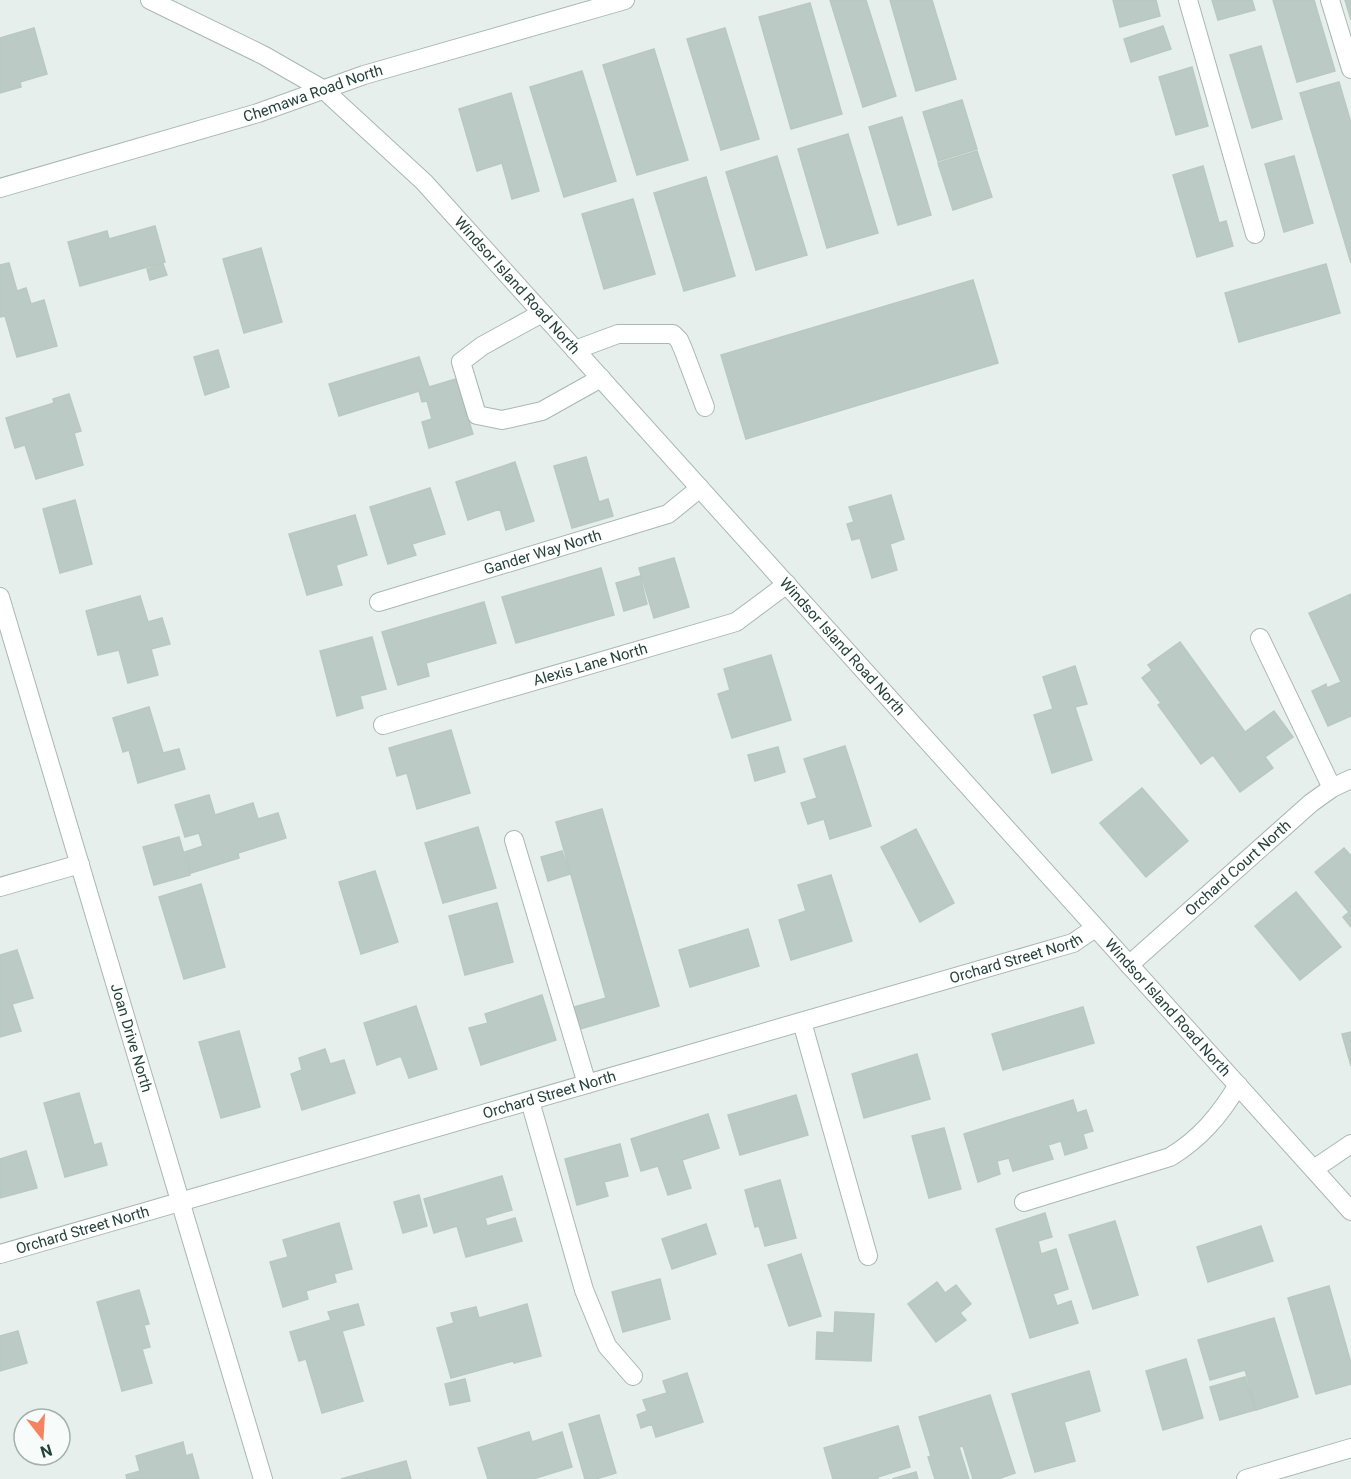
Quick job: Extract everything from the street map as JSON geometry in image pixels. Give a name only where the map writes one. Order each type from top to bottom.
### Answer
[{"type":"street","name":"Windsor Island Road North","points":[[150,0],[263,56],[324,90],[424,182],[1351,1211]]},
{"type":"street","name":"Chemawa Road North","points":[[0,188],[258,112],[364,75],[625,0]]},
{"type":"street","points":[[1188,0],[1255,234]]},
{"type":"street","points":[[1330,0],[1351,69]]},
{"type":"street","points":[[542,313],[482,346],[461,362],[477,415],[502,420],[542,411],[601,378]]},
{"type":"street","points":[[575,350],[618,334],[673,334],[683,349],[705,407]]},
{"type":"street","name":"Gander Way North","points":[[379,602],[668,514],[700,488]]},
{"type":"street","name":"Alexis Lane North","points":[[383,725],[736,622],[788,584]]},
{"type":"street","name":"Joan Drive North","points":[[0,597],[3,616],[80,864],[263,1479]]},
{"type":"street","points":[[1260,638],[1332,788]]},
{"type":"street","name":"Orchard Court North","points":[[1129,965],[1311,803],[1332,788],[1351,779]]},
{"type":"street","points":[[514,840],[587,1084]]},
{"type":"street","points":[[0,887],[80,864]]},
{"type":"street","name":"Orchard Street North","points":[[0,1254],[1073,943],[1095,928]]},
{"type":"street","points":[[802,1022],[868,1256]]},
{"type":"street","points":[[1024,1202],[1170,1157],[1189,1146],[1204,1132],[1238,1085]]},
{"type":"street","points":[[530,1101],[584,1290],[607,1346],[633,1376]]},
{"type":"street","points":[[1314,1169],[1351,1144]]},
{"type":"street","points":[[1246,1479],[1351,1449]]},
{"type":"building","points":[[830,0],[866,0],[896,96],[863,107]]},
{"type":"building","points":[[890,0],[932,0],[956,79],[916,91]]},
{"type":"building","points":[[1113,0],[1156,0],[1160,16],[1120,27]]},
{"type":"building","points":[[1212,0],[1252,0],[1255,10],[1218,20]]},
{"type":"building","points":[[1273,0],[1314,0],[1335,71],[1297,82]]},
{"type":"building","points":[[1345,0],[1351,0],[1351,20]]},
{"type":"building","points":[[810,3],[842,114],[791,129],[759,17]]},
{"type":"building","points":[[1163,26],[1171,49],[1131,62],[1124,39]]},
{"type":"building","points":[[34,28],[47,74],[20,82],[21,87],[0,93],[0,38]]},
{"type":"building","points":[[725,28],[759,139],[721,150],[687,39]]},
{"type":"building","points":[[1261,46],[1282,119],[1252,128],[1230,55]]},
{"type":"building","points":[[654,49],[688,160],[637,175],[603,65]]},
{"type":"building","points":[[1192,67],[1208,126],[1176,135],[1159,77]]},
{"type":"building","points":[[582,71],[616,181],[564,197],[530,87]]},
{"type":"building","points":[[1339,82],[1351,123],[1351,263],[1300,93]]},
{"type":"building","points":[[511,93],[539,191],[512,199],[502,163],[477,171],[459,109]]},
{"type":"building","points":[[962,100],[977,149],[938,161],[923,112]]},
{"type":"building","points":[[902,117],[931,215],[898,225],[869,127]]},
{"type":"building","points":[[848,134],[878,233],[827,248],[798,149]]},
{"type":"building","points":[[977,151],[992,197],[953,210],[938,163]]},
{"type":"building","points":[[777,156],[807,255],[756,270],[726,172]]},
{"type":"building","points":[[1294,156],[1313,223],[1284,232],[1265,164]]},
{"type":"building","points":[[1203,166],[1219,223],[1226,221],[1233,246],[1197,257],[1173,175]]},
{"type":"building","points":[[706,177],[735,276],[684,291],[654,193]]},
{"type":"building","points":[[633,199],[655,274],[604,289],[582,214]]},
{"type":"building","points":[[155,226],[165,262],[80,286],[68,242],[107,231],[109,239]]},
{"type":"building","points":[[261,248],[282,322],[244,333],[223,259]]},
{"type":"building","points":[[9,263],[17,291],[26,288],[31,304],[44,300],[57,346],[17,357],[5,316],[0,317],[0,265]]},
{"type":"building","points":[[163,264],[167,275],[150,280],[147,269]]},
{"type":"building","points":[[1326,264],[1340,313],[1239,342],[1225,293]]},
{"type":"building","points":[[973,280],[998,363],[746,439],[721,355]]},
{"type":"building","points":[[218,350],[229,387],[205,395],[194,357]]},
{"type":"building","points":[[419,357],[429,387],[456,379],[473,434],[429,448],[422,422],[432,419],[427,401],[422,402],[419,391],[339,416],[329,384]]},
{"type":"building","points":[[69,394],[81,431],[74,433],[83,465],[36,479],[25,445],[15,448],[6,418],[54,403],[53,399]]},
{"type":"building","points":[[586,457],[599,502],[608,499],[613,516],[572,528],[554,466]]},
{"type":"building","points":[[515,462],[534,521],[506,530],[500,509],[468,520],[456,482]]},
{"type":"building","points":[[430,488],[445,534],[412,544],[416,555],[388,564],[370,507]]},
{"type":"building","points":[[891,495],[904,539],[890,544],[897,570],[872,578],[860,538],[852,540],[847,524],[854,522],[849,507]]},
{"type":"building","points":[[75,500],[92,564],[60,573],[43,509]]},
{"type":"building","points":[[355,515],[367,555],[336,565],[342,585],[307,595],[289,534]]},
{"type":"building","points":[[674,558],[689,607],[654,618],[639,568]]},
{"type":"building","points":[[601,568],[614,615],[516,643],[502,597]]},
{"type":"building","points":[[640,576],[647,604],[624,611],[616,583]]},
{"type":"building","points":[[1351,594],[1351,716],[1328,726],[1312,691],[1326,684],[1327,688],[1341,682],[1309,613]]},
{"type":"building","points":[[140,596],[148,622],[162,618],[170,644],[151,649],[158,675],[128,683],[119,650],[98,655],[86,611]]},
{"type":"building","points":[[484,602],[496,643],[426,663],[429,676],[398,685],[382,632]]},
{"type":"building","points":[[372,637],[386,689],[360,696],[363,708],[337,716],[320,651]]},
{"type":"building","points":[[1180,642],[1245,732],[1274,711],[1293,737],[1265,757],[1273,768],[1240,792],[1213,755],[1201,764],[1158,705],[1161,703],[1142,678],[1152,670],[1148,665]]},
{"type":"building","points":[[771,655],[791,720],[732,738],[718,694],[730,690],[724,669]]},
{"type":"building","points":[[1075,666],[1087,704],[1075,707],[1092,760],[1052,773],[1034,715],[1053,709],[1043,677]]},
{"type":"building","points":[[149,707],[163,753],[179,749],[185,769],[138,783],[129,750],[123,752],[113,718]]},
{"type":"building","points":[[451,730],[470,793],[417,809],[407,773],[397,776],[389,748]]},
{"type":"building","points":[[845,746],[871,826],[830,839],[824,819],[808,824],[801,803],[817,798],[804,759]]},
{"type":"building","points":[[778,747],[785,772],[755,781],[748,755]]},
{"type":"building","points":[[1142,788],[1188,841],[1146,877],[1100,823]]},
{"type":"building","points":[[209,795],[215,815],[253,803],[258,819],[278,813],[286,838],[238,853],[239,858],[191,873],[185,852],[203,846],[199,833],[185,837],[175,805]]},
{"type":"building","points":[[602,809],[659,1006],[580,1029],[574,1007],[606,998],[556,822]]},
{"type":"building","points":[[478,827],[496,888],[443,903],[425,843]]},
{"type":"building","points":[[916,829],[954,903],[920,922],[881,847]]},
{"type":"building","points":[[179,837],[190,875],[154,885],[143,847]]},
{"type":"building","points":[[1344,848],[1351,856],[1351,927],[1343,917],[1349,912],[1315,872]]},
{"type":"building","points":[[562,851],[570,874],[548,881],[541,857]]},
{"type":"building","points":[[375,871],[398,942],[361,954],[339,882]]},
{"type":"building","points":[[831,875],[852,941],[791,960],[779,920],[806,911],[798,885]]},
{"type":"building","points":[[201,884],[225,967],[184,979],[159,897]]},
{"type":"building","points":[[1296,892],[1341,947],[1300,980],[1255,926]]},
{"type":"building","points":[[497,903],[513,962],[465,975],[449,916]]},
{"type":"building","points":[[748,929],[759,966],[690,987],[679,950]]},
{"type":"building","points":[[17,950],[33,998],[12,1004],[21,1031],[0,1037],[0,955]]},
{"type":"building","points":[[542,995],[556,1040],[481,1065],[469,1028],[488,1023],[485,1014]]},
{"type":"building","points":[[416,1006],[437,1069],[409,1078],[401,1056],[377,1065],[364,1023]]},
{"type":"building","points":[[1083,1007],[1094,1043],[1003,1070],[992,1034]]},
{"type":"building","points":[[239,1031],[260,1107],[221,1118],[199,1042]]},
{"type":"building","points":[[1351,1032],[1351,1066],[1342,1034]]},
{"type":"building","points":[[325,1049],[330,1064],[344,1060],[355,1093],[302,1110],[291,1074],[302,1070],[299,1058]]},
{"type":"building","points":[[917,1054],[930,1099],[864,1118],[852,1074]]},
{"type":"building","points":[[79,1093],[94,1145],[101,1143],[107,1165],[65,1177],[44,1103]]},
{"type":"building","points":[[796,1095],[808,1135],[740,1155],[728,1115]]},
{"type":"building","points":[[1073,1100],[1077,1113],[1086,1110],[1093,1131],[1083,1134],[1087,1148],[1065,1155],[1061,1141],[1048,1145],[1053,1159],[1013,1171],[1009,1158],[997,1161],[1000,1174],[978,1182],[964,1134]]},
{"type":"building","points":[[708,1114],[719,1148],[682,1160],[691,1188],[668,1195],[658,1166],[641,1171],[631,1139]]},
{"type":"building","points":[[944,1128],[961,1189],[929,1198],[912,1136]]},
{"type":"building","points":[[620,1144],[628,1176],[604,1182],[608,1196],[577,1205],[565,1159]]},
{"type":"building","points":[[26,1151],[37,1188],[0,1198],[0,1159]]},
{"type":"building","points":[[502,1176],[512,1210],[485,1218],[487,1226],[515,1218],[522,1241],[466,1257],[457,1226],[434,1233],[424,1199]]},
{"type":"building","points":[[780,1180],[796,1238],[765,1246],[759,1226],[755,1227],[745,1190]]},
{"type":"building","points":[[419,1195],[427,1226],[403,1233],[394,1202]]},
{"type":"building","points":[[1045,1213],[1052,1237],[1038,1241],[1041,1254],[1056,1249],[1068,1289],[1053,1294],[1057,1306],[1071,1301],[1078,1323],[1030,1338],[996,1229]]},
{"type":"building","points":[[1115,1221],[1138,1295],[1093,1309],[1069,1235]]},
{"type":"building","points":[[339,1223],[352,1269],[334,1274],[336,1282],[306,1291],[308,1299],[283,1307],[270,1262],[288,1257],[283,1240]]},
{"type":"building","points":[[706,1224],[716,1254],[672,1269],[662,1239]]},
{"type":"building","points":[[1261,1226],[1273,1261],[1208,1282],[1197,1247]]},
{"type":"building","points":[[801,1254],[821,1316],[789,1326],[768,1265]]},
{"type":"building","points":[[660,1279],[670,1319],[623,1332],[612,1292]]},
{"type":"building","points":[[937,1282],[945,1293],[956,1285],[971,1304],[960,1313],[966,1320],[936,1342],[908,1304]]},
{"type":"building","points":[[1329,1286],[1351,1363],[1351,1384],[1316,1394],[1288,1298]]},
{"type":"building","points":[[139,1290],[149,1324],[144,1325],[150,1347],[142,1349],[152,1383],[122,1391],[97,1302]]},
{"type":"building","points":[[358,1304],[364,1325],[342,1331],[363,1401],[322,1413],[306,1359],[299,1361],[290,1332],[331,1320],[328,1312]]},
{"type":"building","points":[[527,1304],[541,1356],[451,1378],[437,1328],[454,1323],[451,1313],[476,1307],[479,1318]]},
{"type":"building","points":[[835,1312],[874,1314],[871,1361],[816,1359],[817,1332],[834,1333]]},
{"type":"building","points":[[1274,1318],[1298,1397],[1256,1410],[1245,1370],[1210,1380],[1198,1340]]},
{"type":"building","points":[[18,1331],[27,1363],[0,1371],[0,1336]]},
{"type":"building","points":[[1186,1359],[1203,1418],[1163,1430],[1146,1371]]},
{"type":"building","points":[[1089,1371],[1100,1411],[1064,1422],[1075,1461],[1035,1472],[1012,1394]]},
{"type":"building","points":[[687,1373],[703,1422],[656,1437],[652,1424],[641,1428],[637,1415],[647,1411],[643,1400],[667,1393],[663,1381]]},
{"type":"building","points":[[1245,1377],[1255,1410],[1220,1420],[1210,1387]]},
{"type":"building","points":[[465,1379],[470,1401],[450,1405],[445,1384]]},
{"type":"building","points":[[990,1395],[1015,1473],[998,1479],[973,1479],[963,1446],[959,1447],[969,1479],[935,1479],[928,1457],[931,1456],[919,1417]]},
{"type":"building","points":[[599,1415],[616,1473],[596,1479],[585,1479],[569,1424]]},
{"type":"building","points":[[898,1426],[910,1467],[878,1477],[878,1479],[833,1479],[824,1448]]},
{"type":"building","points":[[529,1432],[532,1442],[562,1432],[572,1467],[533,1479],[488,1479],[478,1448]]},
{"type":"building","points":[[183,1442],[186,1456],[192,1454],[199,1479],[127,1479],[126,1475],[140,1471],[136,1456]]},
{"type":"building","points":[[406,1461],[411,1479],[341,1479]]},
{"type":"building","points":[[916,1472],[918,1479],[892,1479]]}]
